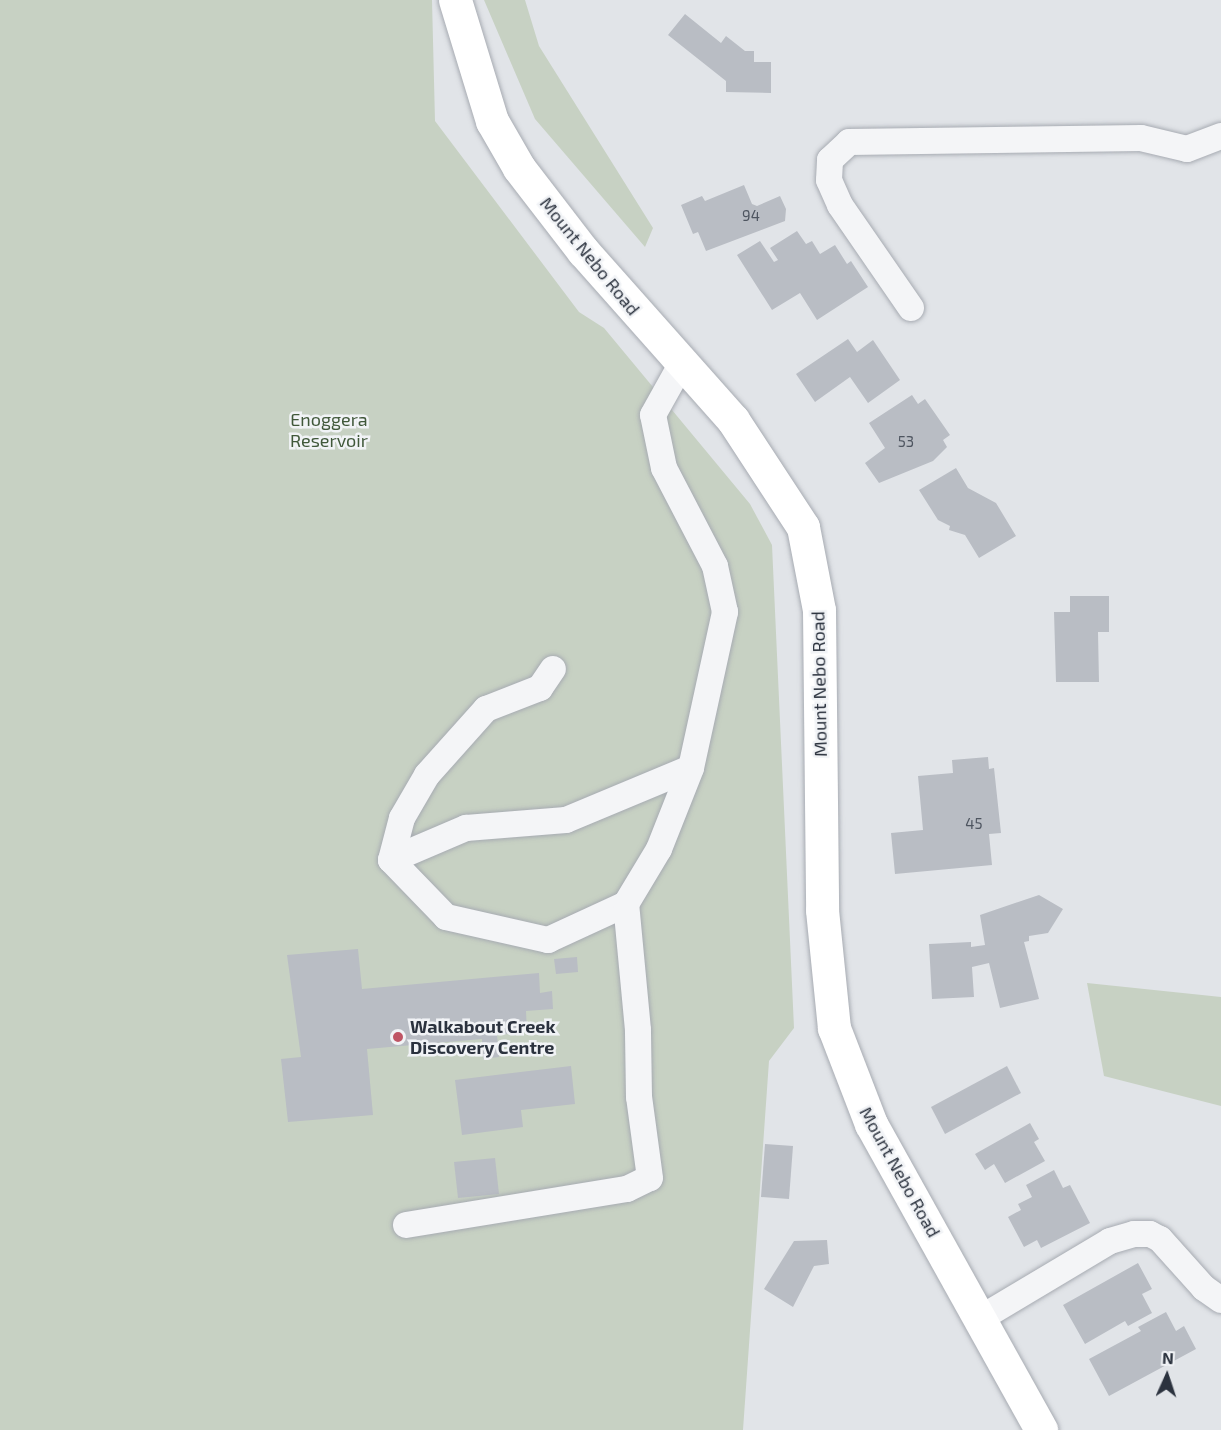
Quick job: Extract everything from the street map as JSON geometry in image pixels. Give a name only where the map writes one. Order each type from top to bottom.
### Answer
[{"type":"main road","name":"Mount Nebo Road","points":[[455,0],[492,121],[519,168],[562,226],[733,420],[803,527],[819,610],[822,910],[834,1028],[871,1124],[981,1318],[1041,1430]]},
{"type":"street","points":[[911,308],[840,205],[829,180],[830,160],[849,142],[1141,138],[1187,149],[1221,136]]},
{"type":"street","points":[[391,860],[446,917],[548,940],[626,904],[659,849],[691,768],[725,612],[715,566],[664,468],[653,415],[682,363]]},
{"type":"street","points":[[391,860],[402,818],[427,775],[486,710],[540,688],[552,669]]},
{"type":"street","points":[[391,860],[466,828],[566,820],[691,768]]},
{"type":"street","points":[[406,1225],[627,1189],[650,1178],[639,1097],[638,1030],[626,904]]},
{"type":"street","points":[[981,1318],[1110,1241],[1134,1234],[1150,1234],[1160,1239],[1204,1288],[1221,1300]]},
{"type":"green space","name":"Enoggera Reservoir","points":[[0,0],[432,0],[435,121],[579,312],[604,328],[750,504],[772,545],[794,1028],[769,1061],[743,1430],[0,1430]]},
{"type":"green space","points":[[484,0],[525,0],[539,46],[653,228],[645,247],[535,119]]},
{"type":"green space","points":[[1087,983],[1221,997],[1221,1106],[1104,1076]]},
{"type":"building","points":[[685,14],[721,43],[726,36],[745,51],[754,51],[754,62],[771,62],[771,93],[726,92],[726,81],[668,35]]},
{"type":"building","points":[[744,185],[752,204],[757,206],[780,196],[786,209],[785,221],[706,251],[698,232],[693,234],[681,205],[702,196],[705,201]]},
{"type":"building","points":[[797,231],[806,244],[812,241],[820,254],[835,245],[847,264],[851,261],[868,287],[817,320],[800,293],[772,310],[737,255],[760,241],[774,262],[778,260],[770,248]]},
{"type":"building","points":[[848,339],[857,352],[873,340],[900,380],[868,403],[850,377],[815,402],[796,374]]},
{"type":"building","points":[[912,395],[918,404],[925,399],[950,435],[943,440],[947,447],[933,461],[879,483],[865,463],[885,448],[869,423]]},
{"type":"building","points":[[956,468],[968,488],[996,503],[1016,536],[979,558],[965,535],[949,530],[950,526],[938,520],[919,490]]},
{"type":"building","points":[[1070,596],[1109,596],[1109,632],[1098,632],[1099,682],[1056,682],[1054,612],[1070,612]]},
{"type":"building","points":[[988,757],[989,769],[994,768],[1001,833],[989,834],[992,865],[895,874],[891,833],[923,830],[918,776],[953,773],[952,760]]},
{"type":"building","points":[[1039,895],[1063,909],[1048,933],[1029,936],[1029,941],[1024,942],[1039,999],[1000,1008],[989,963],[972,967],[974,997],[932,999],[929,944],[971,942],[971,947],[985,945],[980,915]]},
{"type":"building","name":"Walkabout Creek Discovery Centre","points":[[358,949],[362,989],[539,973],[540,993],[552,991],[553,1009],[526,1011],[527,1032],[497,1035],[499,1057],[483,1059],[482,1039],[367,1049],[373,1115],[288,1122],[281,1059],[301,1057],[287,955]]},
{"type":"building","points":[[577,957],[578,972],[556,974],[554,959]]},
{"type":"building","points":[[571,1066],[575,1104],[521,1110],[523,1127],[462,1135],[455,1080]]},
{"type":"building","points":[[1007,1066],[1021,1093],[945,1134],[931,1107]]},
{"type":"building","points":[[1030,1123],[1039,1139],[1034,1142],[1045,1161],[1005,1183],[994,1164],[985,1170],[975,1154]]},
{"type":"building","points":[[765,1144],[793,1146],[789,1199],[761,1197]]},
{"type":"building","points":[[495,1158],[499,1194],[458,1198],[454,1162]]},
{"type":"building","points":[[1054,1170],[1063,1188],[1070,1185],[1090,1223],[1041,1248],[1037,1240],[1024,1247],[1008,1217],[1021,1210],[1018,1204],[1032,1197],[1026,1185]]},
{"type":"building","points":[[827,1240],[829,1264],[814,1266],[793,1307],[764,1289],[794,1241]]},
{"type":"building","points":[[1138,1263],[1152,1289],[1142,1294],[1152,1313],[1128,1326],[1125,1321],[1085,1344],[1063,1305]]},
{"type":"building","points":[[1166,1312],[1176,1331],[1184,1326],[1196,1349],[1109,1396],[1089,1359],[1141,1331],[1138,1327]]},
{"type":"place","name":"Walkabout Creek Discovery Centre","points":[[398,1037]]}]
